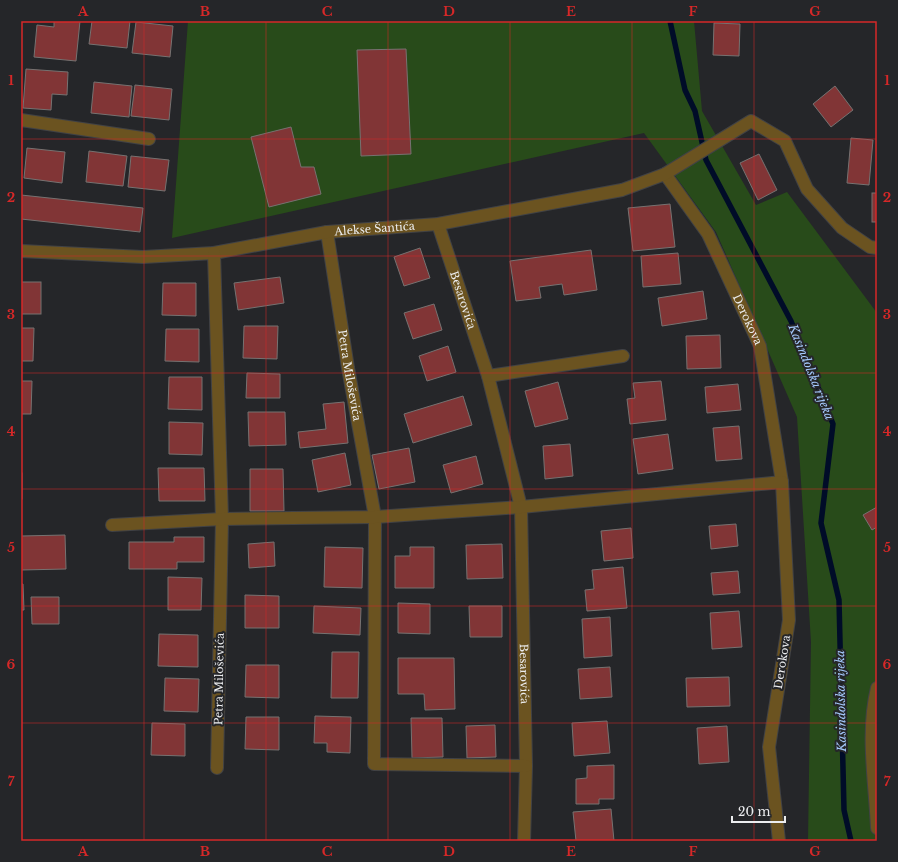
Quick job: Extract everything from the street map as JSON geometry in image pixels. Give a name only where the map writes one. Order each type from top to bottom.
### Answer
[{"type":"street","points":[[21,120],[149,139]]},
{"type":"street","name":"Alekse Šantića","points":[[21,251],[143,257],[214,253],[328,232],[438,224],[622,190],[665,174],[751,121],[784,141],[807,189],[842,228],[870,247],[877,248]]},
{"type":"street","name":"Derokova","points":[[665,174],[708,234],[760,346],[782,482],[789,620],[769,747],[780,841]]},
{"type":"street","name":"Besarovića","points":[[438,224],[488,376],[521,507],[526,766],[524,841]]},
{"type":"street","name":"Petra Miloševića","points":[[328,232],[348,368],[375,517],[374,764],[526,766]]},
{"type":"street","name":"Petra Miloševića","points":[[214,253],[222,519],[217,768]]},
{"type":"street","points":[[488,376],[623,356]]},
{"type":"street","points":[[112,524],[222,519],[375,517],[521,507],[782,482]]},
{"type":"street","points":[[877,688],[872,706],[872,729],[877,828]]},
{"type":"green space","points":[[188,21],[694,21],[702,111],[756,205],[787,192],[877,313],[877,841],[808,841],[811,642],[797,417],[716,232],[644,133],[172,238]]},
{"type":"building","points":[[54,21],[80,21],[76,61],[34,57],[37,25],[54,27]]},
{"type":"building","points":[[92,21],[130,21],[127,48],[89,44]]},
{"type":"building","points":[[136,22],[173,26],[170,57],[132,53]]},
{"type":"building","points":[[714,23],[740,24],[739,56],[713,55]]},
{"type":"building","points":[[406,49],[411,154],[361,156],[357,50]]},
{"type":"building","points":[[26,69],[68,72],[67,95],[52,94],[51,110],[23,108]]},
{"type":"building","points":[[94,82],[132,86],[129,117],[91,113]]},
{"type":"building","points":[[135,85],[172,89],[169,120],[131,116]]},
{"type":"building","points":[[835,86],[853,110],[831,127],[813,104]]},
{"type":"building","points":[[291,127],[301,167],[314,167],[321,194],[269,207],[251,137]]},
{"type":"building","points":[[851,138],[873,140],[869,185],[847,183]]},
{"type":"building","points":[[27,148],[65,152],[62,183],[24,178]]},
{"type":"building","points":[[89,151],[127,156],[123,186],[86,182]]},
{"type":"building","points":[[759,154],[777,190],[758,200],[740,163]]},
{"type":"building","points":[[131,156],[169,160],[165,191],[128,187]]},
{"type":"building","points":[[872,193],[877,193],[877,222],[872,222]]},
{"type":"building","points":[[21,195],[143,208],[140,232],[21,219]]},
{"type":"building","points":[[670,204],[675,247],[633,251],[628,208]]},
{"type":"building","points":[[420,248],[430,278],[404,286],[394,257]]},
{"type":"building","points":[[591,250],[597,290],[564,295],[562,284],[539,287],[541,298],[516,301],[510,261]]},
{"type":"building","points":[[678,253],[681,284],[643,287],[641,256]]},
{"type":"building","points":[[280,277],[284,303],[238,310],[234,283]]},
{"type":"building","points":[[21,282],[41,282],[41,314],[21,314]]},
{"type":"building","points":[[163,283],[196,283],[196,316],[162,315]]},
{"type":"building","points":[[703,291],[707,319],[662,326],[658,298]]},
{"type":"building","points":[[434,304],[442,330],[413,339],[404,313]]},
{"type":"building","points":[[244,326],[278,326],[277,359],[243,358]]},
{"type":"building","points":[[21,328],[34,328],[33,361],[21,361]]},
{"type":"building","points":[[166,329],[199,329],[199,362],[165,361]]},
{"type":"building","points":[[720,335],[721,368],[687,369],[686,336]]},
{"type":"building","points":[[448,346],[456,372],[427,381],[419,356]]},
{"type":"building","points":[[247,373],[280,374],[280,398],[246,398]]},
{"type":"building","points":[[169,377],[202,377],[202,410],[168,409]]},
{"type":"building","points":[[21,381],[32,381],[31,414],[21,414]]},
{"type":"building","points":[[661,381],[666,420],[630,424],[627,399],[635,398],[633,383]]},
{"type":"building","points":[[558,382],[568,419],[535,427],[525,391]]},
{"type":"building","points":[[738,384],[741,410],[707,413],[705,387]]},
{"type":"building","points":[[463,396],[472,425],[413,443],[404,414]]},
{"type":"building","points":[[344,402],[348,443],[300,448],[298,432],[326,429],[323,404]]},
{"type":"building","points":[[248,412],[285,412],[286,445],[249,446]]},
{"type":"building","points":[[169,422],[203,423],[202,455],[169,454]]},
{"type":"building","points":[[739,426],[742,459],[716,461],[713,428]]},
{"type":"building","points":[[668,434],[673,469],[638,474],[633,439]]},
{"type":"building","points":[[570,444],[573,476],[545,479],[543,446]]},
{"type":"building","points":[[409,448],[415,482],[379,489],[372,455]]},
{"type":"building","points":[[345,453],[351,485],[318,492],[312,460]]},
{"type":"building","points":[[476,456],[483,484],[451,493],[443,465]]},
{"type":"building","points":[[158,468],[204,468],[205,501],[159,501]]},
{"type":"building","points":[[250,469],[283,469],[284,511],[250,511]]},
{"type":"building","points":[[22,473],[22,499],[21,499]]},
{"type":"building","points":[[877,507],[877,527],[872,530],[863,515]]},
{"type":"building","points":[[736,524],[738,546],[711,549],[709,526]]},
{"type":"building","points":[[631,528],[633,558],[604,561],[601,531]]},
{"type":"building","points":[[65,535],[66,569],[21,570],[21,536]]},
{"type":"building","points":[[174,537],[204,537],[204,562],[177,562],[177,569],[129,569],[129,542],[174,542]]},
{"type":"building","points":[[274,542],[275,566],[249,568],[248,544]]},
{"type":"building","points":[[502,544],[503,578],[467,579],[466,545]]},
{"type":"building","points":[[325,547],[363,548],[362,588],[324,587]]},
{"type":"building","points":[[410,547],[434,547],[434,588],[395,588],[395,556],[410,556]]},
{"type":"building","points":[[623,567],[627,608],[587,611],[585,590],[594,589],[592,570]]},
{"type":"building","points":[[738,571],[740,593],[713,595],[711,573]]},
{"type":"building","points":[[168,577],[202,578],[201,610],[168,610]]},
{"type":"building","points":[[21,584],[23,584],[24,610],[21,610]]},
{"type":"building","points":[[245,595],[279,596],[279,628],[245,628]]},
{"type":"building","points":[[31,597],[59,597],[59,624],[32,624]]},
{"type":"building","points":[[398,603],[430,604],[430,634],[398,633]]},
{"type":"building","points":[[314,606],[361,608],[360,635],[313,633]]},
{"type":"building","points":[[469,606],[502,606],[502,637],[470,637]]},
{"type":"building","points":[[739,611],[742,647],[712,649],[710,613]]},
{"type":"building","points":[[610,617],[612,656],[584,658],[582,619]]},
{"type":"building","points":[[159,634],[198,635],[198,667],[158,666]]},
{"type":"building","points":[[332,652],[359,652],[358,698],[331,698]]},
{"type":"building","points":[[398,658],[454,658],[455,709],[425,710],[424,694],[398,694]]},
{"type":"building","points":[[246,665],[279,665],[279,698],[245,697]]},
{"type":"building","points":[[610,667],[612,697],[580,699],[578,669]]},
{"type":"building","points":[[729,677],[730,706],[687,707],[686,678]]},
{"type":"building","points":[[165,678],[199,679],[198,712],[164,711]]},
{"type":"building","points":[[315,716],[351,717],[350,753],[327,752],[327,743],[314,743]]},
{"type":"building","points":[[246,717],[279,717],[279,750],[245,749]]},
{"type":"building","points":[[411,718],[442,718],[443,757],[412,758]]},
{"type":"building","points":[[607,721],[610,753],[574,756],[572,723]]},
{"type":"building","points":[[152,723],[185,724],[185,756],[151,755]]},
{"type":"building","points":[[495,725],[496,757],[467,758],[466,726]]},
{"type":"building","points":[[727,726],[729,762],[699,764],[697,728]]},
{"type":"building","points":[[614,765],[614,799],[599,799],[599,804],[576,804],[576,779],[587,778],[587,766]]},
{"type":"building","points":[[611,809],[614,841],[576,841],[573,812]]},
{"type":"waterway","name":"Kasindolska rijeka","points":[[670,21],[685,90],[695,111],[706,160],[791,321],[833,424],[821,523],[839,600],[844,810],[851,841]]}]
